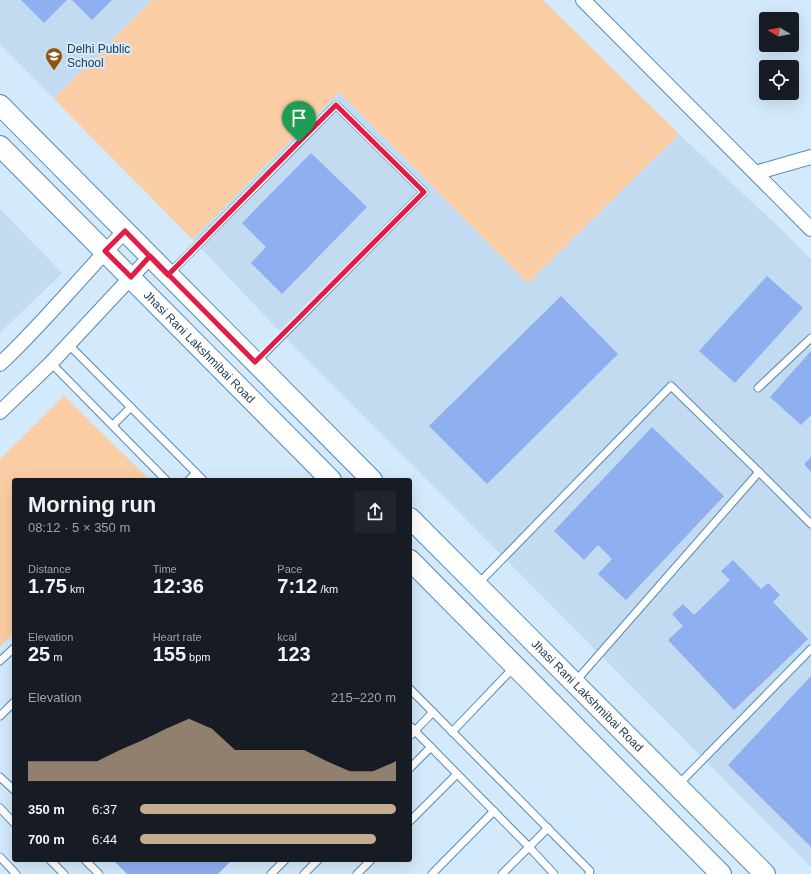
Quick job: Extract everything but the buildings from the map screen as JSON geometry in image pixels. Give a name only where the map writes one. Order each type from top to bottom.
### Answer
[{"type":"main road","points":[[0,105],[370,478]]},
{"type":"main road","name":"Jhasi Rani Lakshmibai Road","points":[[0,146],[329,478]]},
{"type":"main road","name":"Jhasi Rani Lakshmibai Road","points":[[412,520],[765,874]]},
{"type":"main road","points":[[412,562],[721,874]]},
{"type":"street","points":[[583,0],[811,229]]},
{"type":"street","points":[[755,173],[811,157]]},
{"type":"street","points":[[0,364],[24,342],[105,251],[125,231]]},
{"type":"street","points":[[0,412],[51,363],[150,256]]},
{"type":"lane","points":[[168,275],[336,105],[424,192],[255,362]]},
{"type":"lane","points":[[758,388],[811,338]]},
{"type":"lane","points":[[68,344],[201,478]]},
{"type":"lane","points":[[51,363],[164,478]]},
{"type":"lane","points":[[477,585],[671,386],[811,524]]},
{"type":"lane","points":[[113,426],[131,407]]},
{"type":"lane","points":[[574,682],[758,472]]},
{"type":"lane","points":[[191,478],[196,473]]},
{"type":"lane","points":[[677,786],[811,649]]},
{"type":"lane","points":[[0,661],[12,650]]},
{"type":"lane","points":[[452,732],[515,666]]},
{"type":"lane","points":[[412,691],[590,871],[590,874]]},
{"type":"lane","points":[[0,716],[12,704]]},
{"type":"lane","points":[[433,712],[412,731],[431,747],[529,846],[554,874]]},
{"type":"lane","points":[[412,766],[431,747]]},
{"type":"lane","points":[[412,819],[457,774]]},
{"type":"lane","points":[[0,777],[12,788]]},
{"type":"lane","points":[[0,808],[12,821]]},
{"type":"lane","points":[[432,874],[494,811]]},
{"type":"lane","points":[[502,874],[548,828]]},
{"type":"lane","points":[[0,857],[16,874]]},
{"type":"lane","points":[[52,862],[64,874]]},
{"type":"lane","points":[[87,862],[99,874]]},
{"type":"lane","points":[[271,874],[283,862]]},
{"type":"lane","points":[[304,874],[315,862]]},
{"type":"lane","points":[[357,874],[369,862]]},
{"type":"shaded area","name":"Delhi Public School","points":[[0,0],[152,0],[54,99],[0,44]]},
{"type":"shaded area","points":[[152,0],[543,0],[679,134],[528,283],[339,92],[192,239],[54,99]]},
{"type":"shaded area","points":[[339,92],[528,283],[679,134],[811,259],[811,867],[286,338],[192,239]]},
{"type":"shaded area","points":[[0,209],[62,273],[0,333]]},
{"type":"shaded area","points":[[64,396],[148,478],[12,478],[12,635],[0,646],[0,459]]},
{"type":"place","name":"Delhi Public School","points":[[54,71]]},
{"type":"route","points":[[299,142],[168,275],[150,256],[125,231],[105,251],[131,277],[150,256],[168,275],[255,362],[424,192],[336,105],[299,142]]}]
